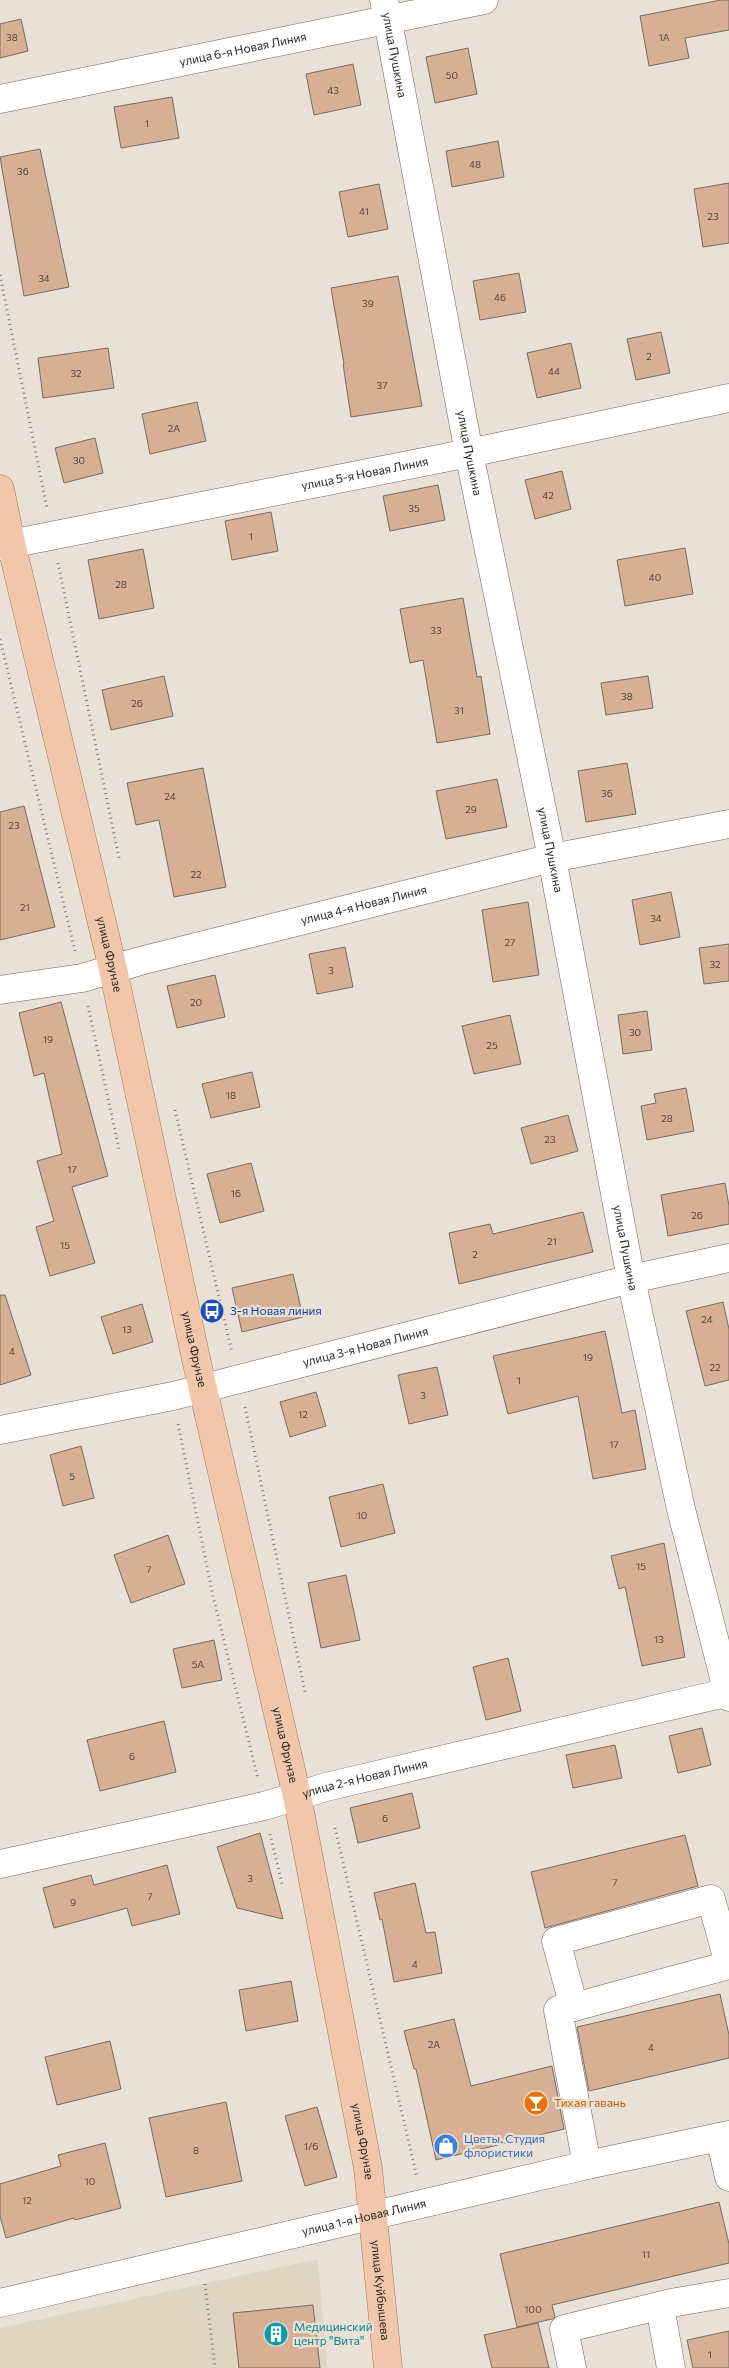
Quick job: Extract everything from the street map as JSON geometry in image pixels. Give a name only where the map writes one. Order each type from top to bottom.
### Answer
[{"type":"main road","name":"улица Фрунзе","points":[[0,489],[5,545],[113,969],[204,1387],[297,1796],[368,2168],[374,2214]]},
{"type":"main road","name":"улица Куйбышева","points":[[374,2214],[388,2368]]},
{"type":"street","name":"улица 6-я Новая Линия","points":[[0,99],[386,10],[484,0]]},
{"type":"street","name":"улица Пушкина","points":[[386,10],[469,453],[552,858],[631,1279],[681,1510],[729,1694]]},
{"type":"street","name":"улица 5-я Новая Линия","points":[[5,545],[469,453],[729,398]]},
{"type":"street","name":"улица 4-я Новая Линия","points":[[0,990],[82,978],[552,858],[729,824]]},
{"type":"street","name":"улица 3-я Новая Линия","points":[[0,1430],[173,1396],[631,1279],[729,1258]]},
{"type":"street","name":"улица 2-я Новая Линия","points":[[0,1864],[264,1806],[326,1787],[729,1694]]},
{"type":"street","points":[[574,2007],[556,1941],[712,1899],[729,1965],[574,2007],[558,2010],[587,2165]]},
{"type":"street","name":"улица 1-я Новая Линия","points":[[0,2303],[354,2221],[374,2214],[587,2165],[725,2136]]},
{"type":"street","points":[[725,2136],[729,2177]]},
{"type":"street","points":[[572,2368],[564,2328],[660,2306],[729,2293]]},
{"type":"street","points":[[660,2306],[671,2368]]},
{"type":"path","points":[[0,275],[120,864]]},
{"type":"path","points":[[0,639],[82,978],[120,1153]]},
{"type":"path","points":[[174,1106],[239,1378],[307,1700]]},
{"type":"path","points":[[173,1396],[213,1596],[283,1892]]},
{"type":"path","points":[[326,1787],[424,2203]]},
{"type":"path","points":[[201,2255],[215,2368]]},
{"type":"shaded area","points":[[318,2259],[327,2368],[0,2368],[0,2328]]},
{"type":"building","points":[[729,0],[729,30],[685,38],[689,58],[649,66],[640,16]]},
{"type":"building","points":[[21,19],[28,51],[0,58],[0,24]]},
{"type":"building","points":[[468,48],[477,94],[435,103],[426,57]]},
{"type":"building","points":[[353,64],[361,105],[314,115],[306,74]]},
{"type":"building","points":[[172,97],[179,138],[121,148],[114,107]]},
{"type":"building","points":[[498,141],[504,177],[452,187],[446,151]]},
{"type":"building","points":[[40,149],[69,287],[24,296],[0,157]]},
{"type":"building","points":[[729,183],[729,243],[703,247],[694,189]]},
{"type":"building","points":[[379,184],[388,229],[348,237],[339,192]]},
{"type":"building","points":[[519,273],[526,312],[480,320],[473,281]]},
{"type":"building","points":[[398,276],[422,406],[351,417],[331,288]]},
{"type":"building","points":[[661,332],[670,373],[636,380],[627,339]]},
{"type":"building","points":[[571,343],[581,388],[537,398],[527,353]]},
{"type":"building","points":[[108,348],[114,388],[43,398],[38,358]]},
{"type":"building","points":[[197,402],[206,441],[150,454],[142,414]]},
{"type":"building","points":[[95,438],[103,473],[64,483],[55,448]]},
{"type":"building","points":[[562,471],[571,509],[535,519],[525,480]]},
{"type":"building","points":[[438,485],[445,520],[390,531],[383,496]]},
{"type":"building","points":[[271,512],[278,551],[232,560],[225,521]]},
{"type":"building","points":[[685,548],[693,594],[625,606],[617,560]]},
{"type":"building","points":[[143,549],[154,608],[99,619],[88,560]]},
{"type":"building","points":[[463,598],[477,677],[481,676],[490,734],[437,743],[423,660],[410,663],[400,609]]},
{"type":"building","points":[[164,676],[173,716],[111,730],[102,690]]},
{"type":"building","points":[[648,676],[653,708],[606,715],[601,683]]},
{"type":"building","points":[[627,763],[636,814],[586,822],[578,771]]},
{"type":"building","points":[[203,768],[226,887],[174,897],[159,820],[136,825],[127,783]]},
{"type":"building","points":[[497,779],[507,827],[446,839],[436,791]]},
{"type":"building","points":[[24,806],[55,927],[0,940],[0,812]]},
{"type":"building","points":[[671,892],[680,937],[640,945],[632,900]]},
{"type":"building","points":[[528,902],[539,975],[493,982],[482,910]]},
{"type":"building","points":[[729,944],[729,981],[704,984],[699,948]]},
{"type":"building","points":[[345,947],[353,987],[317,994],[309,954]]},
{"type":"building","points":[[215,975],[225,1017],[177,1028],[167,986]]},
{"type":"building","points":[[61,1002],[108,1176],[72,1187],[95,1263],[50,1276],[36,1227],[54,1221],[37,1161],[62,1154],[44,1073],[34,1076],[19,1013]]},
{"type":"building","points":[[647,1011],[652,1050],[623,1054],[618,1015]]},
{"type":"building","points":[[510,1015],[521,1064],[474,1074],[462,1026]]},
{"type":"building","points":[[252,1072],[260,1107],[211,1118],[202,1084]]},
{"type":"building","points":[[686,1088],[694,1131],[647,1140],[641,1106],[656,1103],[654,1094]]},
{"type":"building","points":[[568,1115],[578,1151],[531,1164],[521,1128]]},
{"type":"building","points":[[251,1163],[264,1211],[220,1223],[207,1174]]},
{"type":"building","points":[[725,1183],[729,1206],[729,1224],[668,1236],[661,1195]]},
{"type":"building","points":[[583,1212],[593,1252],[459,1284],[449,1233],[490,1224],[493,1234]]},
{"type":"building","points":[[293,1274],[303,1317],[242,1332],[232,1288]]},
{"type":"building","points":[[0,1295],[5,1295],[31,1375],[0,1385]]},
{"type":"building","points":[[723,1302],[729,1329],[729,1380],[705,1386],[686,1311]]},
{"type":"building","points":[[142,1304],[153,1342],[113,1354],[101,1317]]},
{"type":"building","points":[[605,1331],[622,1413],[635,1410],[646,1469],[593,1479],[578,1396],[508,1414],[493,1356]]},
{"type":"building","points":[[437,1367],[448,1415],[409,1424],[398,1375]]},
{"type":"building","points":[[316,1392],[326,1426],[290,1437],[280,1402]]},
{"type":"building","points":[[81,1446],[94,1498],[63,1506],[50,1455]]},
{"type":"building","points":[[383,1484],[395,1533],[341,1547],[329,1497]]},
{"type":"building","points":[[168,1535],[185,1584],[131,1603],[114,1555]]},
{"type":"building","points":[[664,1543],[685,1657],[642,1666],[625,1587],[619,1589],[611,1556]]},
{"type":"building","points":[[346,1575],[360,1640],[321,1648],[308,1583]]},
{"type":"building","points":[[214,1640],[222,1680],[182,1688],[173,1649]]},
{"type":"building","points":[[508,1658],[521,1711],[486,1720],[473,1667]]},
{"type":"building","points":[[164,1721],[176,1772],[100,1791],[87,1740]]},
{"type":"building","points":[[702,1728],[711,1765],[678,1773],[669,1736]]},
{"type":"building","points":[[615,1745],[622,1778],[573,1788],[566,1755]]},
{"type":"building","points":[[412,1793],[420,1828],[358,1843],[350,1808]]},
{"type":"building","points":[[260,1833],[283,1919],[237,1908],[217,1847]]},
{"type":"building","points":[[685,1835],[698,1886],[545,1928],[531,1872]]},
{"type":"building","points":[[167,1865],[180,1914],[132,1926],[127,1908],[54,1928],[43,1888],[91,1875],[94,1885]]},
{"type":"building","points":[[415,1883],[426,1933],[435,1932],[442,1973],[394,1982],[382,1919],[380,1920],[374,1893]]},
{"type":"building","points":[[291,1981],[298,2021],[246,2031],[239,1990]]},
{"type":"building","points":[[720,1994],[729,2035],[729,2058],[589,2091],[577,2027]]},
{"type":"building","points":[[454,2019],[471,2086],[552,2066],[564,2129],[436,2160],[416,2069],[414,2069],[404,2031]]},
{"type":"building","points":[[110,2041],[121,2089],[57,2105],[45,2057]]},
{"type":"building","points":[[226,2102],[242,2181],[166,2197],[149,2118]]},
{"type":"building","points":[[317,2107],[337,2177],[305,2186],[285,2116]]},
{"type":"building","points":[[105,2143],[121,2208],[75,2220],[74,2218],[6,2238],[0,2216],[0,2184],[61,2166],[58,2155]]},
{"type":"building","points":[[719,2202],[729,2244],[729,2263],[552,2305],[555,2317],[552,2319],[517,2327],[500,2254]]},
{"type":"building","name":"Медицинский центр \"Вита\"","points":[[313,2305],[320,2368],[239,2368],[233,2313]]},
{"type":"building","points":[[538,2323],[549,2368],[492,2368],[484,2335]]},
{"type":"building","points":[[729,2331],[729,2368],[693,2368],[687,2340]]},
{"type":"place","name":"3-я Новая линия","points":[[212,1311]]},
{"type":"place","name":"Тихая гавань","points":[[536,2103]]},
{"type":"place","name":"Цветы. Студия флористики","points":[[446,2146]]},
{"type":"place","name":"Медицинский центр \"Вита\"","points":[[276,2334]]}]
